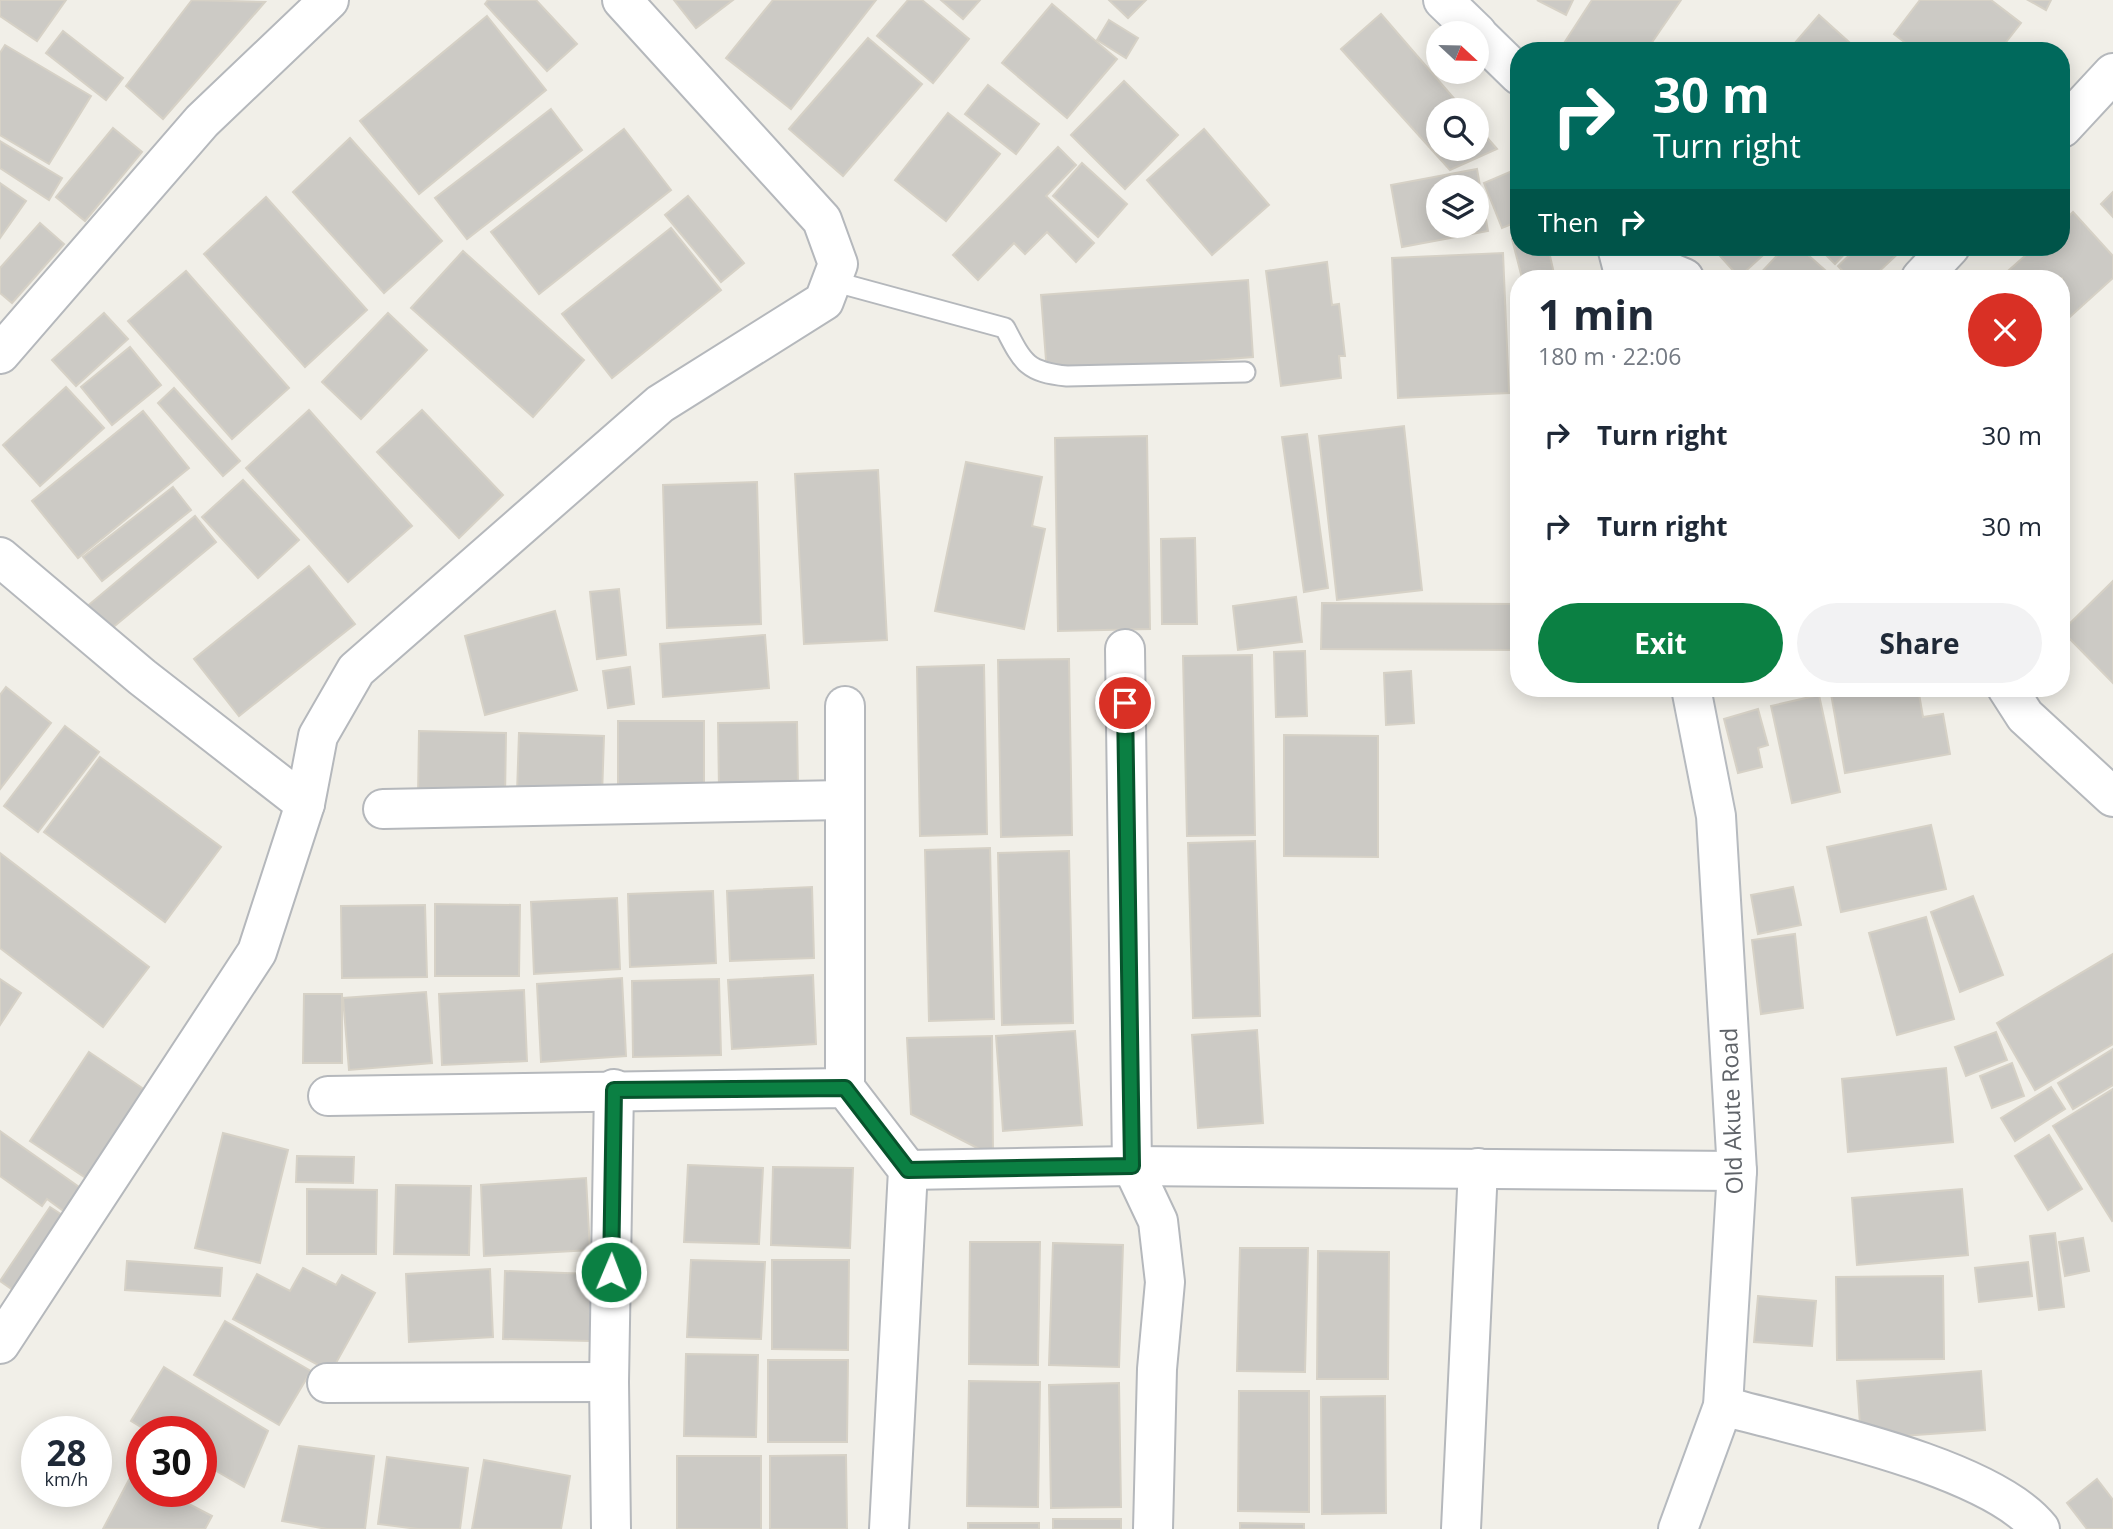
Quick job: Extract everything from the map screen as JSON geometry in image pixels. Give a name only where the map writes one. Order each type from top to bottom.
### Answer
[{"type":"street","points":[[0,354],[202,121],[329,0]]},
{"type":"street","points":[[0,1344],[257,952],[305,804],[318,736],[356,670],[660,404],[824,301],[838,264],[822,220],[622,0]]},
{"type":"street","points":[[1443,0],[1465,21]]},
{"type":"street","points":[[1489,45],[1510,66]]},
{"type":"street","points":[[2070,119],[2113,73]]},
{"type":"street","points":[[1928,270],[1942,256]]},
{"type":"street","points":[[1621,259],[1657,270]]},
{"type":"street","points":[[0,557],[142,677],[305,804]]},
{"type":"street","points":[[1125,649],[1132,1166],[1158,1221],[1165,1282],[1157,1369],[1153,1529]]},
{"type":"street","name":"Old Akute Road","points":[[1678,1529],[1723,1406],[1737,1171],[1716,816],[1693,697]]},
{"type":"street","points":[[2013,697],[2025,716],[2113,797]]},
{"type":"street","points":[[845,706],[845,1088],[908,1170],[889,1529]]},
{"type":"street","points":[[383,809],[844,800]]},
{"type":"street","points":[[328,1096],[845,1088]]},
{"type":"street","points":[[611,1529],[609,1382],[614,1090]]},
{"type":"street","points":[[908,1170],[1132,1166],[1737,1171]]},
{"type":"street","points":[[1461,1529],[1478,1168]]},
{"type":"street","points":[[327,1383],[609,1382]]},
{"type":"street","points":[[1723,1406],[1930,1464],[1995,1493],[2039,1529]]},
{"type":"lane","points":[[832,281],[1005,328],[1022,362],[1042,373],[1067,376],[1245,372]]},
{"type":"building","points":[[0,0],[66,0],[37,41],[0,16]]},
{"type":"building","points":[[192,0],[265,2],[163,119],[126,86]]},
{"type":"building","points":[[488,0],[536,0],[577,44],[547,71],[485,4]]},
{"type":"building","points":[[674,0],[733,0],[696,28]]},
{"type":"building","points":[[773,0],[876,0],[791,109],[726,58]]},
{"type":"building","points":[[908,0],[922,0],[969,39],[933,83],[877,36]]},
{"type":"building","points":[[941,0],[980,0],[963,19]]},
{"type":"building","points":[[1109,0],[1146,0],[1128,18]]},
{"type":"building","points":[[1537,0],[1573,0],[1566,15]]},
{"type":"building","points":[[1592,0],[1681,0],[1652,42],[1565,42]]},
{"type":"building","points":[[1920,0],[1991,0],[2021,23],[2006,42],[1904,42],[1894,34]]},
{"type":"building","points":[[2028,0],[2051,0],[2046,10]]},
{"type":"building","points":[[1052,4],[1117,59],[1067,118],[1002,63]]},
{"type":"building","points":[[1381,14],[1426,66],[1426,84],[1442,84],[1454,98],[1426,98],[1426,143],[1341,49]]},
{"type":"building","points":[[1819,15],[1849,42],[1796,42]]},
{"type":"building","points":[[487,16],[546,90],[419,194],[360,121]]},
{"type":"building","points":[[1109,20],[1138,38],[1126,58],[1097,40]]},
{"type":"building","points":[[63,31],[123,78],[106,100],[46,53]]},
{"type":"building","points":[[868,38],[922,84],[843,176],[789,129]]},
{"type":"building","points":[[5,45],[91,96],[49,164],[0,135],[0,53]]},
{"type":"building","points":[[1124,81],[1178,135],[1125,189],[1071,135]]},
{"type":"building","points":[[988,85],[1039,124],[1016,154],[965,114]]},
{"type":"building","points":[[551,109],[582,150],[467,239],[435,198]]},
{"type":"building","points":[[948,113],[1000,154],[946,221],[895,180]]},
{"type":"building","points":[[113,128],[142,152],[85,221],[56,197]]},
{"type":"building","points":[[624,129],[671,190],[539,294],[491,232]]},
{"type":"building","points":[[1204,129],[1269,205],[1212,255],[1147,180]]},
{"type":"building","points":[[350,138],[442,241],[384,293],[293,192]]},
{"type":"building","points":[[1489,140],[1497,149],[1489,153]]},
{"type":"building","points":[[0,141],[62,178],[49,200],[0,168]]},
{"type":"building","points":[[1058,147],[1076,165],[1046,196],[1094,243],[1076,262],[1047,232],[1025,254],[1014,243],[978,280],[953,255]]},
{"type":"building","points":[[1442,161],[1470,161],[1450,170]]},
{"type":"building","points":[[1082,163],[1127,204],[1098,237],[1053,196]]},
{"type":"building","points":[[1477,169],[1478,175],[1445,175]]},
{"type":"building","points":[[1510,172],[1510,225],[1502,228],[1489,196],[1489,181]]},
{"type":"building","points":[[1426,178],[1426,238],[1450,238],[1402,247],[1391,185]]},
{"type":"building","points":[[0,183],[26,201],[0,238]]},
{"type":"building","points":[[2113,192],[2113,217],[2101,204]]},
{"type":"building","points":[[688,196],[744,263],[721,282],[665,215]]},
{"type":"building","points":[[266,197],[367,310],[305,367],[204,254]]},
{"type":"building","points":[[2073,212],[2113,256],[2113,278],[2070,317],[2070,270],[2009,270],[2025,256],[2070,256],[2070,215]]},
{"type":"building","points":[[40,223],[64,244],[12,303],[0,293],[0,268]]},
{"type":"building","points":[[671,228],[721,290],[612,378],[562,314]]},
{"type":"building","points":[[463,251],[584,360],[533,417],[411,308]]},
{"type":"building","points":[[1503,253],[1509,393],[1398,398],[1392,258]]},
{"type":"building","points":[[1516,256],[1550,256],[1553,270],[1520,270]]},
{"type":"building","points":[[1720,256],[1762,256],[1747,270],[1733,270]]},
{"type":"building","points":[[1777,256],[1809,256],[1825,270],[1763,270]]},
{"type":"building","points":[[1827,256],[1843,256],[1835,264]]},
{"type":"building","points":[[1849,256],[1895,256],[1881,270],[1842,270],[1838,266]]},
{"type":"building","points":[[1327,262],[1332,305],[1339,304],[1345,356],[1339,356],[1341,378],[1281,386],[1266,271]]},
{"type":"building","points":[[186,271],[289,388],[232,439],[128,321]]},
{"type":"building","points":[[1248,280],[1253,357],[1047,373],[1041,295]]},
{"type":"building","points":[[104,313],[128,339],[76,386],[52,360]]},
{"type":"building","points":[[388,313],[427,350],[361,419],[322,382]]},
{"type":"building","points":[[130,347],[161,385],[112,425],[81,387]]},
{"type":"building","points":[[66,387],[104,428],[40,486],[3,445]]},
{"type":"building","points":[[174,388],[240,461],[223,476],[158,403]]},
{"type":"building","points":[[309,410],[412,526],[348,582],[246,468]]},
{"type":"building","points":[[422,410],[503,495],[459,538],[377,452]]},
{"type":"building","points":[[143,411],[189,468],[78,558],[32,501]]},
{"type":"building","points":[[1404,426],[1422,590],[1337,600],[1319,436]]},
{"type":"building","points":[[1307,434],[1328,588],[1304,592],[1282,437]]},
{"type":"building","points":[[1147,436],[1150,629],[1058,631],[1055,438]]},
{"type":"building","points":[[966,462],[1042,477],[1032,526],[1045,529],[1024,629],[935,611]]},
{"type":"building","points":[[878,470],[887,640],[804,644],[795,474]]},
{"type":"building","points":[[243,480],[299,540],[258,578],[202,517]]},
{"type":"building","points":[[757,482],[761,624],[667,628],[663,485]]},
{"type":"building","points":[[173,487],[191,510],[102,581],[83,557]]},
{"type":"building","points":[[195,516],[216,542],[106,633],[85,608]]},
{"type":"building","points":[[1195,538],[1197,624],[1162,624],[1161,539]]},
{"type":"building","points":[[309,566],[355,624],[239,716],[194,659]]},
{"type":"building","points":[[2113,581],[2113,683],[2070,639],[2070,623]]},
{"type":"building","points":[[619,589],[626,655],[597,659],[590,592]]},
{"type":"building","points":[[1296,597],[1302,642],[1238,650],[1233,606]]},
{"type":"building","points":[[1322,603],[1510,604],[1510,650],[1321,649]]},
{"type":"building","points":[[555,611],[577,690],[485,715],[465,636]]},
{"type":"building","points":[[765,635],[769,688],[663,697],[660,644]]},
{"type":"building","points":[[1305,651],[1307,716],[1276,717],[1274,652]]},
{"type":"building","points":[[1252,655],[1255,835],[1187,836],[1183,656]]},
{"type":"building","points":[[1069,659],[1072,835],[1001,837],[998,660]]},
{"type":"building","points":[[984,665],[987,834],[920,836],[917,667]]},
{"type":"building","points":[[630,667],[634,704],[608,708],[603,671]]},
{"type":"building","points":[[1411,671],[1414,723],[1386,725],[1384,673]]},
{"type":"building","points":[[6,687],[51,723],[0,789],[0,695]]},
{"type":"building","points":[[1819,697],[1840,792],[1792,803],[1771,706]]},
{"type":"building","points":[[1832,697],[1920,697],[1923,717],[1943,714],[1950,754],[1845,773]]},
{"type":"building","points":[[1758,709],[1768,745],[1758,748],[1762,767],[1738,773],[1724,719]]},
{"type":"building","points":[[618,721],[704,721],[704,794],[618,794]]},
{"type":"building","points":[[797,722],[798,787],[719,789],[718,723]]},
{"type":"building","points":[[65,726],[99,752],[38,832],[4,806]]},
{"type":"building","points":[[419,731],[506,733],[505,799],[418,798]]},
{"type":"building","points":[[519,733],[604,736],[602,796],[517,793]]},
{"type":"building","points":[[1284,735],[1378,736],[1378,857],[1284,856]]},
{"type":"building","points":[[100,757],[221,847],[165,922],[44,832]]},
{"type":"building","points":[[1931,825],[1946,889],[1841,912],[1827,847]]},
{"type":"building","points":[[1255,841],[1260,1016],[1193,1018],[1188,843]]},
{"type":"building","points":[[990,848],[994,1019],[929,1021],[925,850]]},
{"type":"building","points":[[1069,851],[1073,1023],[1002,1025],[998,853]]},
{"type":"building","points":[[0,853],[149,967],[103,1027],[0,948]]},
{"type":"building","points":[[812,887],[814,958],[730,961],[727,891]]},
{"type":"building","points":[[1793,887],[1801,925],[1758,934],[1751,895]]},
{"type":"building","points":[[713,891],[716,963],[630,967],[628,894]]},
{"type":"building","points":[[1973,896],[2003,975],[1960,992],[1931,912]]},
{"type":"building","points":[[617,898],[620,969],[534,974],[531,902]]},
{"type":"building","points":[[435,904],[520,905],[519,976],[435,976]]},
{"type":"building","points":[[425,905],[427,977],[342,978],[341,906]]},
{"type":"building","points":[[1926,917],[1954,1019],[1897,1035],[1869,933]]},
{"type":"building","points":[[1795,934],[1803,1008],[1761,1014],[1752,940]]},
{"type":"building","points":[[2113,954],[2113,1044],[2035,1090],[1997,1023]]},
{"type":"building","points":[[813,975],[816,1044],[732,1049],[728,980]]},
{"type":"building","points":[[622,978],[626,1056],[541,1062],[537,984]]},
{"type":"building","points":[[0,979],[21,993],[0,1025]]},
{"type":"building","points":[[719,979],[721,1055],[633,1057],[632,981]]},
{"type":"building","points":[[524,990],[527,1061],[442,1065],[439,994]]},
{"type":"building","points":[[426,992],[432,1063],[349,1070],[343,998]]},
{"type":"building","points":[[304,994],[342,994],[342,1063],[303,1063]]},
{"type":"building","points":[[1257,1030],[1263,1123],[1198,1128],[1192,1035]]},
{"type":"building","points":[[1075,1031],[1082,1125],[1003,1131],[996,1036]]},
{"type":"building","points":[[1996,1032],[2007,1060],[1966,1076],[1955,1047]]},
{"type":"building","points":[[992,1036],[993,1156],[911,1114],[907,1038]]},
{"type":"building","points":[[2113,1049],[2113,1085],[2073,1109],[2058,1083]]},
{"type":"building","points":[[89,1052],[151,1094],[92,1182],[30,1141]]},
{"type":"building","points":[[2012,1063],[2024,1096],[1992,1108],[1980,1076]]},
{"type":"building","points":[[1946,1068],[1953,1142],[1848,1152],[1842,1079]]},
{"type":"building","points":[[2051,1087],[2065,1109],[2015,1141],[2001,1118]]},
{"type":"building","points":[[2113,1089],[2113,1220],[2112,1221],[2053,1126]]},
{"type":"building","points":[[0,1131],[89,1194],[73,1218],[47,1199],[42,1206],[0,1176]]},
{"type":"building","points":[[223,1133],[288,1150],[260,1263],[195,1248]]},
{"type":"building","points":[[2049,1135],[2082,1189],[2048,1210],[2015,1156]]},
{"type":"building","points":[[297,1156],[354,1157],[353,1183],[296,1182]]},
{"type":"building","points":[[688,1165],[763,1168],[759,1244],[684,1242]]},
{"type":"building","points":[[773,1167],[853,1168],[850,1248],[771,1245]]},
{"type":"building","points":[[586,1178],[590,1250],[484,1256],[481,1185]]},
{"type":"building","points":[[396,1185],[471,1186],[469,1255],[394,1254]]},
{"type":"building","points":[[307,1189],[377,1190],[376,1254],[307,1254]]},
{"type":"building","points":[[1962,1189],[1968,1255],[1857,1265],[1852,1198]]},
{"type":"building","points":[[50,1207],[73,1222],[23,1297],[0,1281]]},
{"type":"building","points":[[2055,1233],[2064,1307],[2039,1310],[2030,1236]]},
{"type":"building","points":[[2083,1238],[2089,1271],[2065,1276],[2059,1242]]},
{"type":"building","points":[[970,1242],[1040,1242],[1038,1365],[969,1364]]},
{"type":"building","points":[[1053,1243],[1123,1245],[1119,1367],[1049,1365]]},
{"type":"building","points":[[1240,1248],[1308,1248],[1305,1372],[1237,1371]]},
{"type":"building","points":[[1318,1251],[1389,1252],[1388,1379],[1317,1379]]},
{"type":"building","points":[[691,1260],[765,1262],[761,1339],[687,1337]]},
{"type":"building","points":[[772,1260],[849,1260],[848,1350],[772,1349]]},
{"type":"building","points":[[127,1261],[222,1268],[220,1296],[125,1290]]},
{"type":"building","points":[[2028,1262],[2032,1296],[1979,1302],[1975,1268]]},
{"type":"building","points":[[303,1268],[336,1285],[342,1275],[375,1293],[331,1372],[233,1319],[257,1274],[290,1291]]},
{"type":"building","points":[[490,1269],[493,1337],[409,1342],[406,1274]]},
{"type":"building","points":[[505,1271],[592,1274],[590,1341],[503,1339]]},
{"type":"building","points":[[1943,1276],[1944,1359],[1837,1360],[1836,1277]]},
{"type":"building","points":[[1758,1296],[1816,1301],[1812,1346],[1754,1342]]},
{"type":"building","points":[[225,1321],[311,1371],[279,1425],[194,1375]]},
{"type":"building","points":[[686,1354],[758,1355],[756,1437],[684,1436]]},
{"type":"building","points":[[768,1360],[848,1360],[847,1442],[768,1442]]},
{"type":"building","points":[[164,1367],[268,1431],[244,1487],[217,1471],[217,1416],[134,1416]]},
{"type":"building","points":[[1981,1371],[1985,1430],[1861,1439],[1857,1381]]},
{"type":"building","points":[[969,1381],[1040,1382],[1038,1507],[967,1506]]},
{"type":"building","points":[[1119,1383],[1121,1507],[1051,1508],[1049,1385]]},
{"type":"building","points":[[1239,1391],[1309,1391],[1309,1512],[1238,1511]]},
{"type":"building","points":[[1385,1396],[1386,1513],[1322,1514],[1321,1397]]},
{"type":"building","points":[[299,1446],[374,1456],[365,1529],[327,1529],[282,1521]]},
{"type":"building","points":[[846,1455],[847,1529],[770,1529],[770,1456]]},
{"type":"building","points":[[677,1456],[761,1456],[761,1529],[677,1529]]},
{"type":"building","points":[[387,1457],[468,1468],[460,1529],[418,1529],[378,1524]]},
{"type":"building","points":[[484,1460],[570,1476],[561,1529],[472,1529]]},
{"type":"building","points":[[2097,1479],[2113,1500],[2113,1529],[2087,1529],[2067,1503]]},
{"type":"building","points":[[126,1485],[126,1507],[195,1507],[212,1516],[205,1529],[103,1529]]},
{"type":"building","points":[[1053,1519],[1121,1519],[1121,1529],[1053,1529]]},
{"type":"building","points":[[968,1523],[1039,1523],[1039,1529],[968,1529]]},
{"type":"building","points":[[1240,1523],[1304,1524],[1304,1529],[1240,1529]]},
{"type":"route","points":[[611,1272],[614,1090],[845,1088],[908,1170],[1132,1166],[1125,703]]}]
